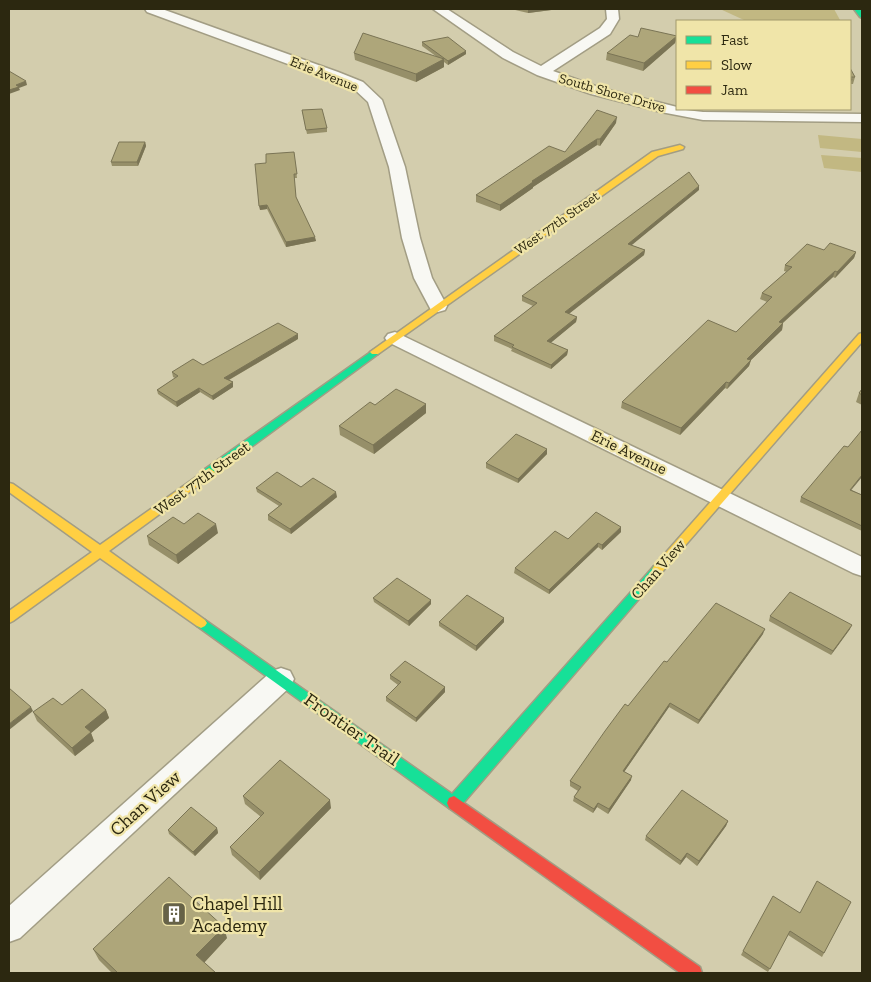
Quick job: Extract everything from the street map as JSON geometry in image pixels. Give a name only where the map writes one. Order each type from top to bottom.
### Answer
[{"type":"street","name":"Erie Avenue","points":[[151,9],[342,79],[358,86],[375,100],[397,167],[411,238],[423,278],[438,306]]},
{"type":"street","name":"South Shore Drive","points":[[439,9],[508,55],[542,72],[596,91],[661,108],[703,116],[862,118]]},
{"type":"street","points":[[542,72],[605,30],[613,19],[612,9]]},
{"type":"street","points":[[857,9],[862,16]]},
{"type":"street","name":"West 77th Street","points":[[9,618],[438,306],[655,154],[680,147]]},
{"type":"street","name":"Chan View","points":[[454,802],[862,336]]},
{"type":"street","name":"Erie Avenue","points":[[395,338],[862,567]]},
{"type":"street","name":"Frontier Trail","points":[[9,487],[694,973]]},
{"type":"street","name":"Chan View","points":[[9,927],[281,679]]},
{"type":"shaded area","points":[[720,9],[834,9],[840,20],[744,20]]},
{"type":"shaded area","points":[[818,135],[862,139],[862,152],[820,148]]},
{"type":"shaded area","points":[[821,155],[862,158],[862,172],[824,168]]},
{"type":"building","points":[[641,28],[676,36],[644,63],[607,53],[630,35],[638,37]]},
{"type":"building","points":[[363,33],[444,59],[416,74],[354,53]]},
{"type":"building","points":[[448,37],[466,51],[448,61],[422,42]]},
{"type":"building","points":[[9,71],[26,81],[16,85],[19,87],[9,90]]},
{"type":"building","points":[[322,109],[327,128],[306,130],[302,110]]},
{"type":"building","points":[[597,110],[617,117],[600,139],[597,139],[532,181],[500,205],[476,195],[549,146],[565,152]]},
{"type":"building","points":[[119,142],[145,142],[137,162],[111,162]]},
{"type":"building","points":[[294,152],[297,174],[294,174],[296,197],[315,237],[286,242],[267,205],[259,206],[255,164],[266,163],[266,154]]},
{"type":"building","points":[[689,172],[699,186],[628,244],[645,250],[565,312],[577,317],[547,341],[568,350],[551,365],[512,347],[514,345],[494,336],[537,303],[522,296]]},
{"type":"building","points":[[830,243],[856,252],[837,272],[835,271],[779,322],[783,323],[747,359],[751,360],[729,383],[726,382],[681,428],[622,402],[708,320],[736,332],[772,297],[762,293],[792,267],[785,265],[807,244],[824,250]]},
{"type":"building","points":[[278,323],[298,334],[224,378],[233,382],[212,396],[199,388],[176,402],[157,390],[178,376],[172,372],[193,359],[203,365]]},
{"type":"building","points":[[396,389],[426,404],[373,445],[339,426],[370,402],[375,405]]},
{"type":"building","points":[[862,430],[862,475],[850,490],[862,495],[862,526],[801,497],[844,446],[848,447]]},
{"type":"building","points":[[516,434],[547,449],[518,479],[486,463]]},
{"type":"building","points":[[277,472],[301,487],[313,478],[336,492],[290,529],[268,515],[282,504],[256,488]]},
{"type":"building","points":[[596,512],[621,527],[602,545],[598,543],[549,590],[515,568],[555,531],[568,539]]},
{"type":"building","points":[[198,513],[216,524],[176,555],[147,536],[173,517],[184,524]]},
{"type":"building","points":[[397,578],[431,600],[408,621],[373,598]]},
{"type":"building","points":[[790,592],[852,625],[833,651],[770,616]]},
{"type":"building","points":[[467,595],[504,618],[476,646],[439,622]]},
{"type":"building","points":[[716,603],[765,629],[699,720],[670,703],[623,771],[632,776],[609,809],[598,803],[594,809],[574,797],[581,787],[570,781],[605,731],[625,704],[628,706],[664,661],[667,662]]},
{"type":"building","points":[[405,661],[445,687],[416,718],[386,697],[401,682],[390,675]]},
{"type":"building","points":[[9,688],[31,707],[9,724]]},
{"type":"building","points":[[82,689],[106,710],[85,727],[91,732],[72,748],[33,712],[53,698],[62,705]]},
{"type":"building","points":[[280,760],[330,800],[259,872],[230,847],[264,813],[243,796]]},
{"type":"building","points":[[682,790],[728,821],[699,861],[687,853],[681,861],[646,836]]},
{"type":"building","points":[[191,807],[217,828],[193,852],[168,830]]},
{"type":"building","name":"Chapel Hill Academy","points":[[169,877],[224,927],[196,955],[216,973],[118,973],[93,949]]},
{"type":"building","points":[[817,881],[851,902],[824,953],[790,931],[770,969],[743,951],[773,896],[800,913]]},
{"type":"traffic: fast","points":[[857,9],[862,16]]},
{"type":"traffic: fast","points":[[209,472],[375,352]]},
{"type":"traffic: fast","points":[[454,802],[658,569]]},
{"type":"traffic: fast","points":[[201,623],[454,803]]},
{"type":"traffic: slow","points":[[375,352],[655,154],[680,147]]},
{"type":"traffic: slow","points":[[658,569],[862,336]]},
{"type":"traffic: slow","points":[[9,618],[209,472]]},
{"type":"traffic: slow","points":[[9,487],[201,623]]},
{"type":"traffic: jam","points":[[454,803],[694,973]]},
{"type":"place","name":"Chapel Hill Academy","points":[[174,914]]}]
